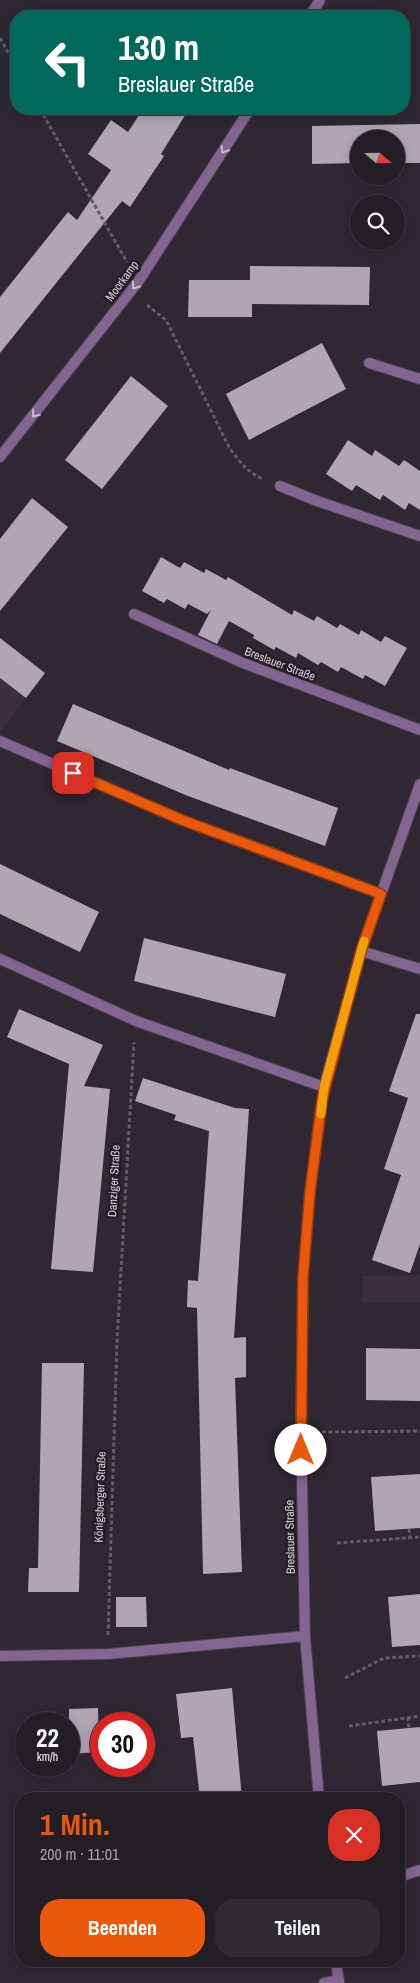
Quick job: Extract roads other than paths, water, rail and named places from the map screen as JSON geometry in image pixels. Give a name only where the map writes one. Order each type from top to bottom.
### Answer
[{"type":"street","name":"Moorkamp","points":[[0,457],[131,292],[246,115]]},
{"type":"street","points":[[369,363],[420,379]]},
{"type":"street","points":[[280,486],[317,501],[420,536]]},
{"type":"street","name":"Breslauer Straße","points":[[134,614],[243,663],[420,730]]},
{"type":"street","points":[[0,741],[182,820],[381,894]]},
{"type":"street","name":"Breslauer Straße","points":[[318,1792],[305,1636],[301,1432],[303,1277],[310,1192],[324,1087],[361,951],[420,784]]},
{"type":"street","points":[[361,951],[420,969]]},
{"type":"street","points":[[0,959],[136,1022],[324,1087]]},
{"type":"street","points":[[0,1656],[108,1654],[305,1636]]},
{"type":"street","points":[[405,1875],[420,1870]]},
{"type":"street","points":[[324,1983],[339,1982],[337,1967]]}]
